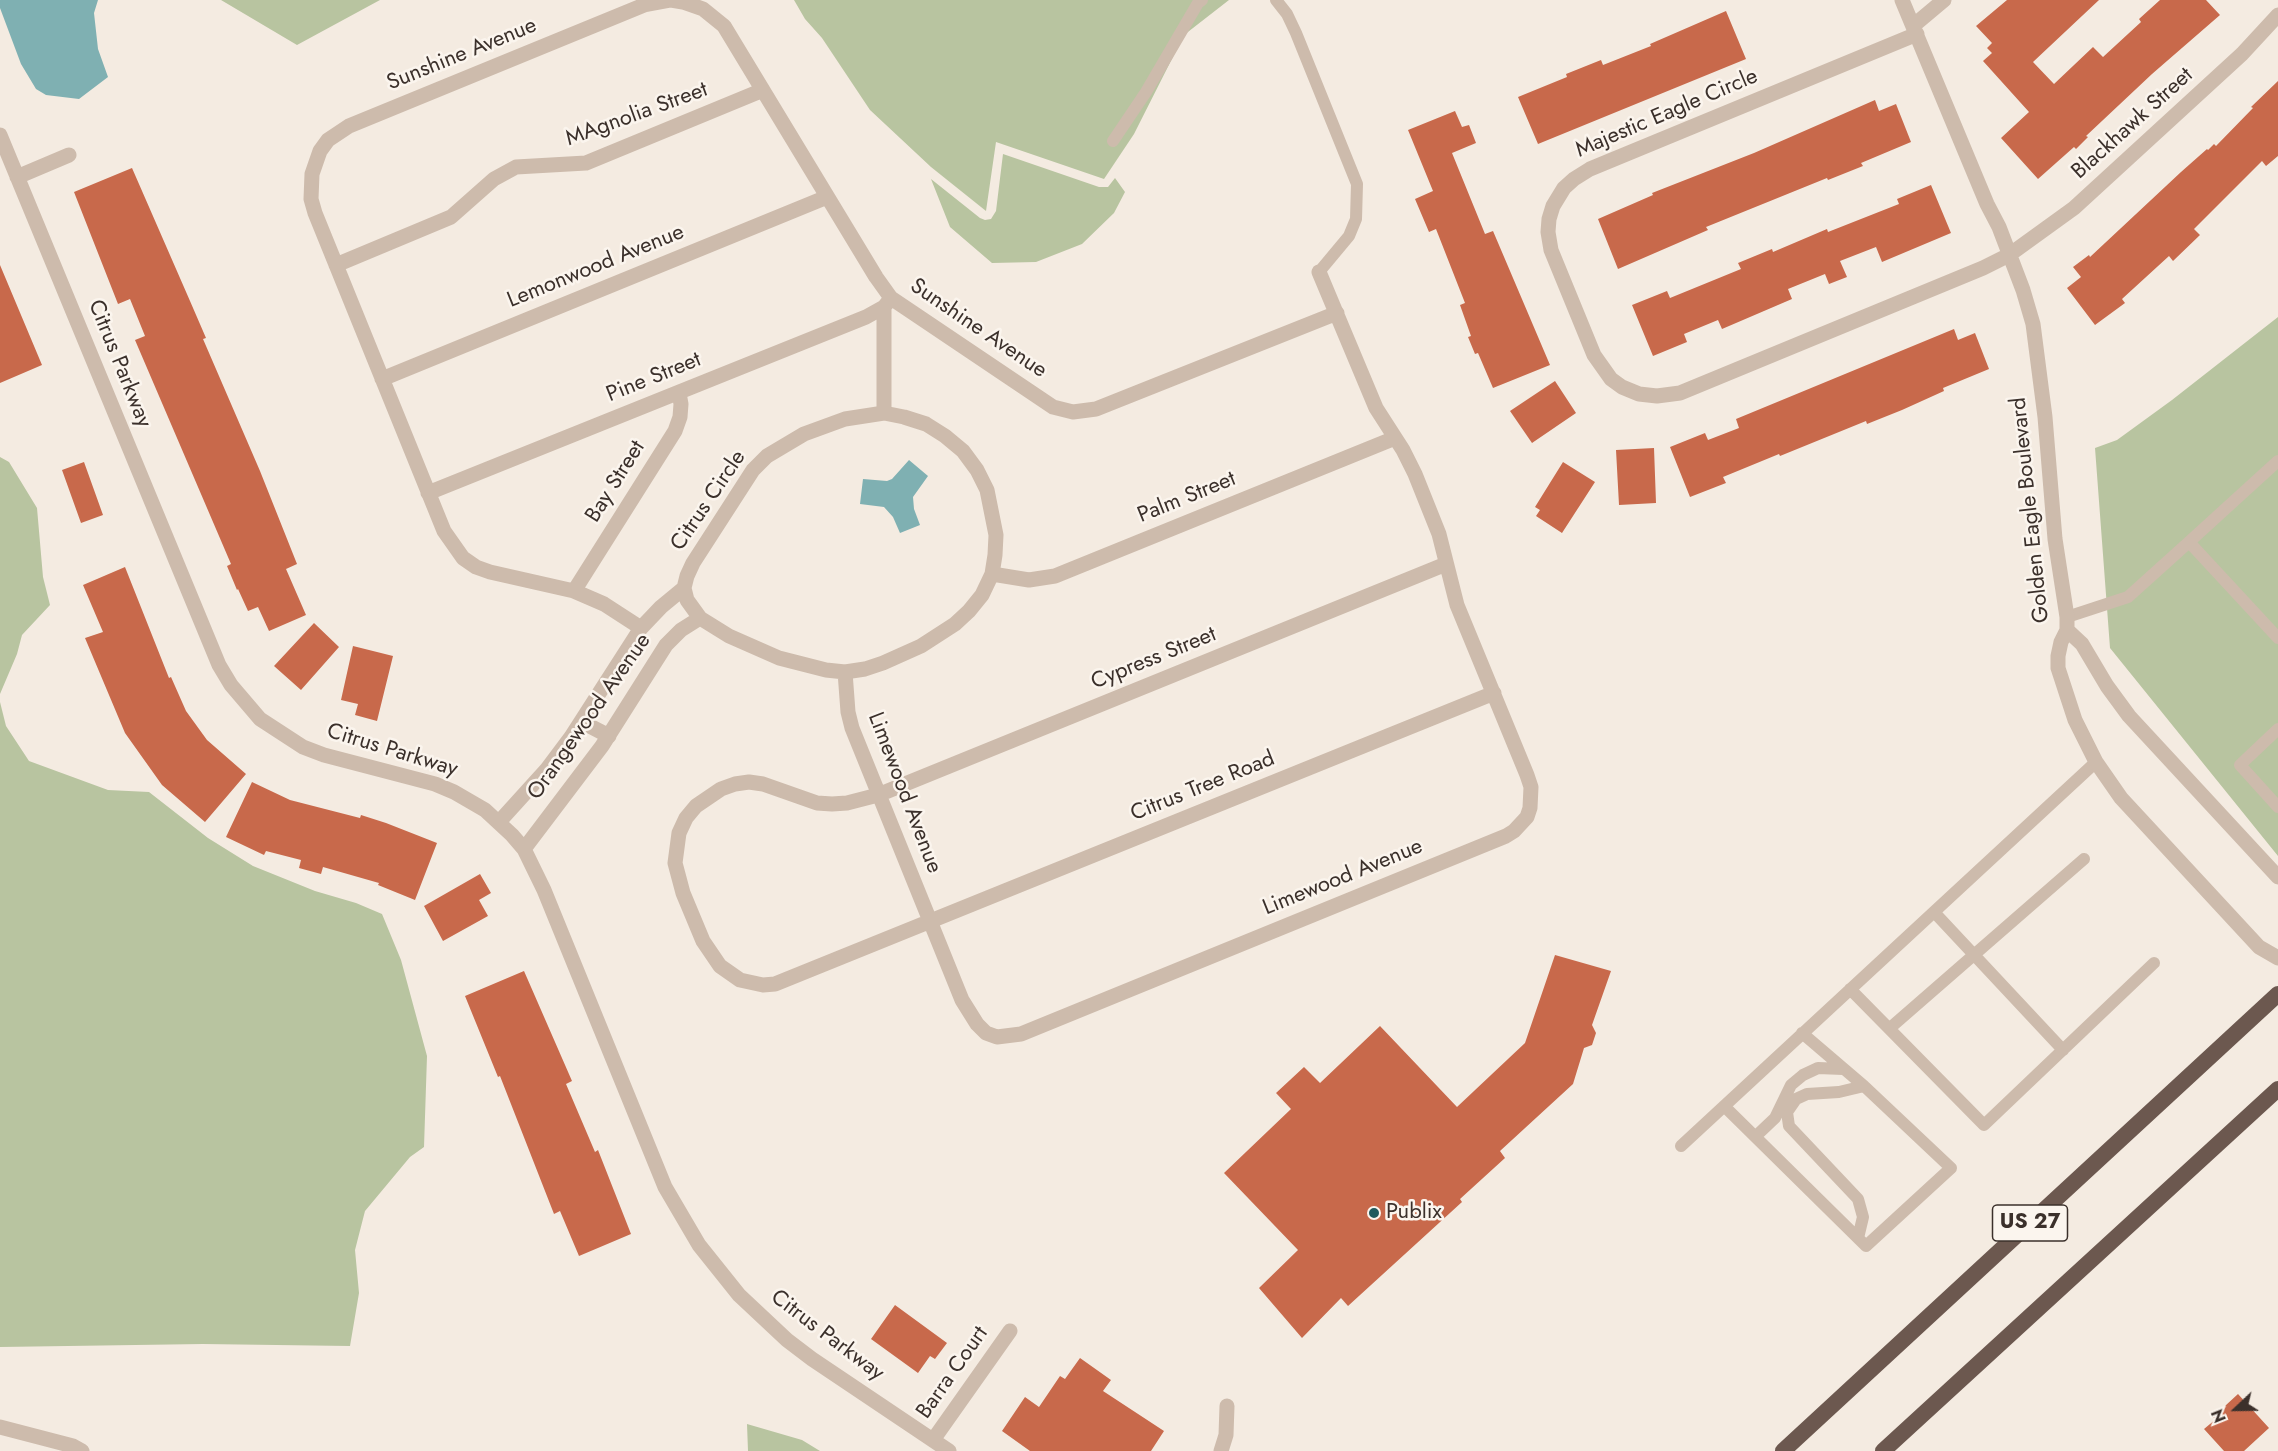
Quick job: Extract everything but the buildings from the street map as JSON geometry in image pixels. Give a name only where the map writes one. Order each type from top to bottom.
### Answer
[{"type":"highway","name":"US 27","points":[[1783,1451],[2278,994]]},
{"type":"highway","name":"US 27","points":[[1883,1451],[2278,1089]]},
{"type":"street","name":"Golden Eagle Boulevard","points":[[1902,0],[2009,255],[2028,307],[2036,339],[2051,501],[2067,624],[2058,656],[2058,668],[2076,720],[2096,762],[2121,798],[2259,947],[2278,958]]},
{"type":"street","points":[[1915,30],[1944,0]]},
{"type":"street","name":"Sunshine Avenue","points":[[641,628],[604,604],[574,591],[490,572],[463,558],[444,531],[311,199],[315,162],[328,140],[349,126],[644,4],[664,1],[682,2],[694,5],[714,16],[724,26],[876,277],[888,302],[1053,407],[1073,412],[1096,410],[1337,313]]},
{"type":"street","name":"Blackhawk Street","points":[[2009,255],[2074,208],[2242,54],[2278,15]]},
{"type":"street","name":"Majestic Eagle Circle","points":[[1915,30],[1590,169],[1564,188],[1553,206],[1549,219],[1548,232],[1551,250],[1594,356],[1611,379],[1622,387],[1639,394],[1657,396],[1680,393],[1983,268],[2009,255]]},
{"type":"street","name":"MAgnolia Street","points":[[336,265],[451,217],[494,179],[516,167],[586,163],[763,90]]},
{"type":"street","name":"Citrus Parkway","points":[[0,135],[219,665],[231,685],[260,719],[303,747],[324,755],[435,784],[470,800],[499,822],[524,849],[544,890],[665,1187],[699,1245],[739,1295],[787,1340],[949,1451]]},
{"type":"street","points":[[17,177],[69,155]]},
{"type":"street","name":"Lemonwood Avenue","points":[[382,380],[827,197]]},
{"type":"street","name":"Limewood Avenue","points":[[845,672],[848,712],[852,728],[968,1013],[986,1033],[998,1037],[1009,1037],[1054,1020],[1514,831],[1527,817],[1532,798],[1531,787],[1457,605],[1439,534],[1423,494],[1409,461],[1376,408],[1319,272]]},
{"type":"street","points":[[884,413],[888,302]]},
{"type":"street","name":"Pine Street","points":[[428,493],[866,317],[888,302]]},
{"type":"street","name":"Bay Street","points":[[574,591],[675,431],[680,417],[679,393]]},
{"type":"street","name":"Citrus Circle","points":[[884,413],[926,424],[945,436],[963,451],[977,470],[987,490],[996,535],[992,574],[982,595],[969,611],[938,636],[883,663],[845,672],[826,670],[779,658],[729,636],[700,618],[687,600],[684,588],[693,563],[742,485],[767,456],[784,444],[823,426],[864,414],[884,413]]},
{"type":"street","name":"Palm Street","points":[[992,574],[1029,580],[1055,576],[1395,438]]},
{"type":"street","name":"Cypress Street","points":[[930,922],[786,980],[764,985],[740,980],[729,975],[720,966],[703,941],[687,903],[675,863],[677,840],[686,818],[696,806],[714,793],[735,784],[749,782],[782,789],[803,799],[824,804],[847,803],[878,795],[1446,564]]},
{"type":"street","points":[[499,822],[547,770],[582,722],[641,628],[684,588]]},
{"type":"street","name":"Orangewood Avenue","points":[[524,849],[609,736],[666,645],[681,630],[700,618]]},
{"type":"street","points":[[2067,624],[2129,716],[2278,877]]},
{"type":"street","name":"Citrus Tree Road","points":[[930,922],[1494,693]]},
{"type":"street","points":[[582,722],[609,736]]},
{"type":"street","name":"Barra Court","points":[[933,1440],[1010,1331]]},
{"type":"street","points":[[1221,1451],[1228,1421],[1227,1406]]},
{"type":"street","points":[[0,1427],[54,1440],[82,1451]]},
{"type":"lane","points":[[1113,141],[1202,0]]},
{"type":"lane","points":[[1276,0],[1287,14],[1296,33],[1357,184],[1357,212],[1349,236],[1319,272]]},
{"type":"lane","points":[[2067,624],[2128,597],[2278,460]]},
{"type":"lane","points":[[2189,542],[2278,638]]},
{"type":"lane","points":[[2278,729],[2240,765],[2278,807]]},
{"type":"lane","points":[[1681,1146],[2096,762]]},
{"type":"lane","points":[[1890,1028],[2084,859]]},
{"type":"lane","points":[[1934,912],[2063,1050]]},
{"type":"lane","points":[[1850,989],[1984,1125],[2154,963]]},
{"type":"lane","points":[[1724,1106],[1866,1246],[1951,1168],[1864,1086],[1802,1033]]},
{"type":"lane","points":[[1756,1136],[1775,1118],[1791,1085],[1803,1075],[1818,1068],[1843,1069]]},
{"type":"lane","points":[[1858,1238],[1863,1217],[1858,1199],[1790,1126],[1787,1112],[1796,1099],[1807,1094],[1839,1092],[1864,1086]]},
{"type":"green space","points":[[221,0],[380,0],[297,45]]},
{"type":"green space","points":[[794,0],[1229,0],[1184,35],[1134,134],[1104,179],[996,142],[986,211],[931,167],[870,110]]},
{"type":"green space","points":[[1003,154],[1099,187],[1108,187],[1115,178],[1125,192],[1114,213],[1082,244],[1036,262],[992,263],[950,227],[931,179],[980,218],[991,219],[996,211]]},
{"type":"green space","points":[[2278,317],[2278,856],[2110,648],[2095,448],[2117,440]]},
{"type":"green space","points":[[0,457],[9,462],[37,508],[43,577],[50,605],[22,635],[17,654],[0,694]]},
{"type":"green space","points":[[0,702],[6,726],[29,761],[108,790],[149,792],[208,838],[253,866],[315,891],[356,903],[382,914],[401,960],[427,1056],[424,1147],[410,1157],[365,1211],[355,1250],[359,1293],[350,1346],[203,1344],[0,1347]]},
{"type":"green space","points":[[747,1424],[802,1440],[820,1451],[748,1451]]},
{"type":"water","points":[[0,0],[98,0],[94,13],[98,49],[108,77],[79,99],[46,95],[36,89],[21,64],[0,8]]},
{"type":"water","points":[[909,460],[928,476],[913,497],[914,509],[920,525],[900,533],[893,517],[884,507],[860,504],[863,479],[887,481],[892,479]]},
{"type":"place","name":"Publix","points":[[1374,1213]]}]
